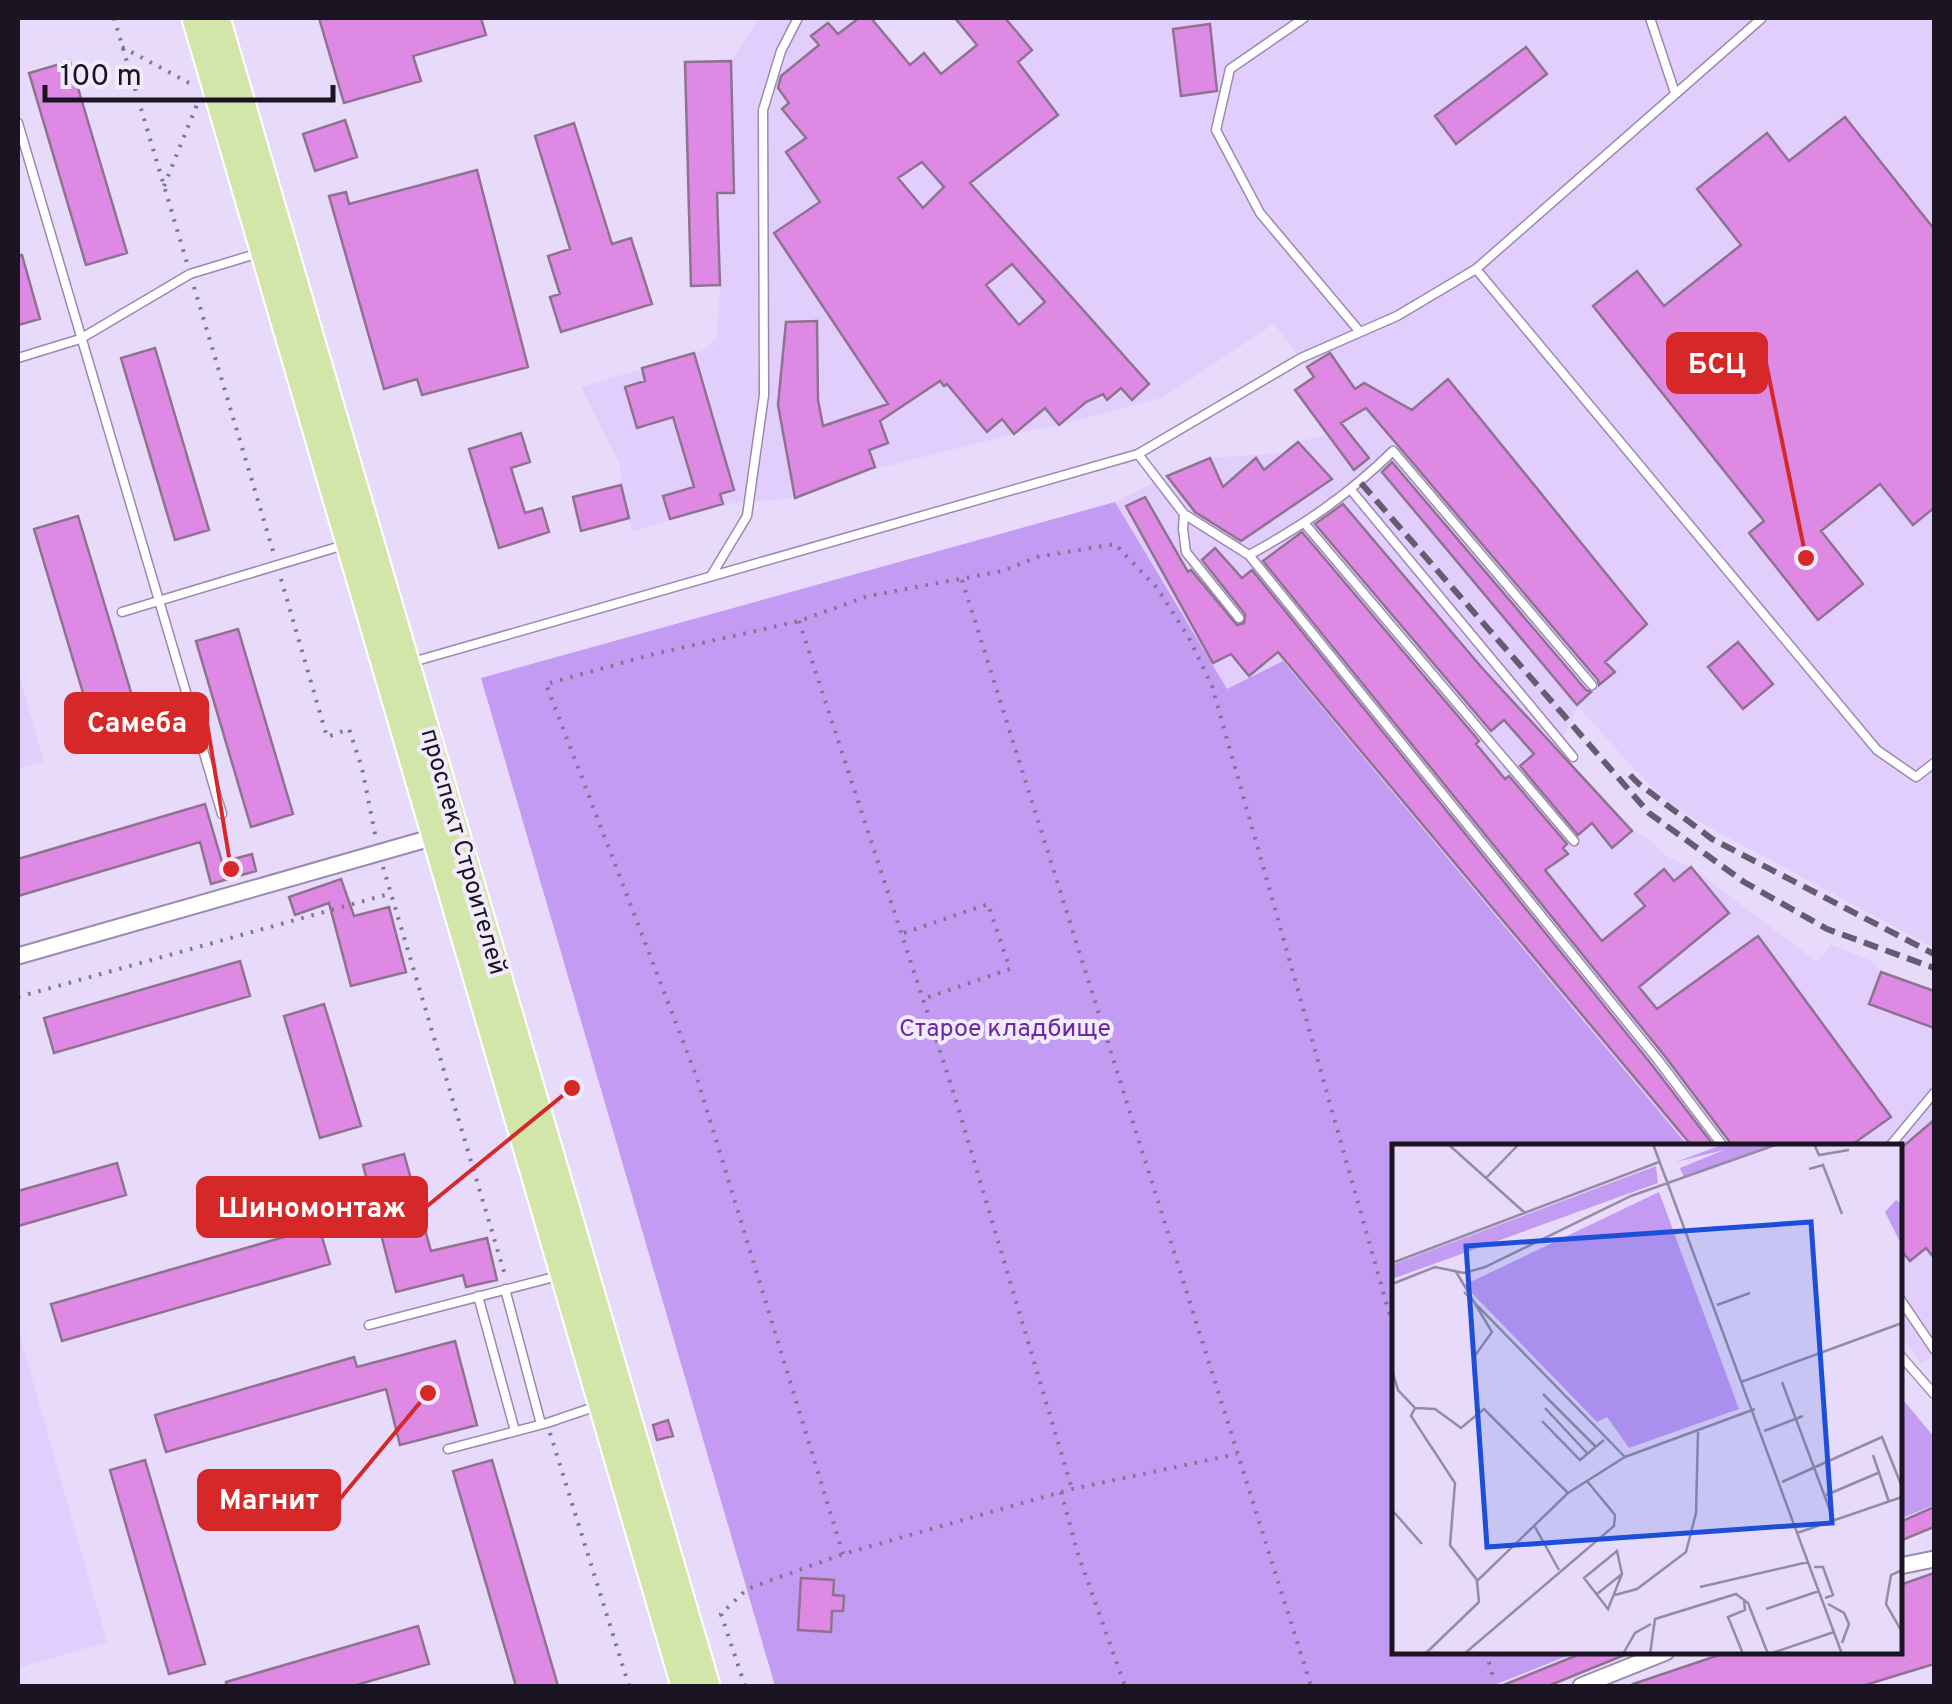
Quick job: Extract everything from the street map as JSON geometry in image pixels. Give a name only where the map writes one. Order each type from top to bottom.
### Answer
[{"type":"main road","name":"проспект Строителей","points":[[195,18],[348,544],[396,667],[434,837],[684,1686]]},
{"type":"main road","name":"проспект Строителей","points":[[217,18],[396,667],[707,1686]]},
{"type":"street","points":[[18,956],[434,837]]},
{"type":"street","points":[[1902,1566],[1934,1560]]},
{"type":"street","points":[[1581,1686],[1661,1654]]},
{"type":"lane","points":[[711,576],[746,516],[764,396],[763,110],[781,51],[798,18]]},
{"type":"lane","points":[[1304,18],[1230,68],[1216,130],[1260,213],[1360,332]]},
{"type":"lane","points":[[1650,18],[1675,93]]},
{"type":"lane","points":[[396,667],[1138,454],[1301,358],[1398,316],[1476,269],[1762,18]]},
{"type":"lane","points":[[18,123],[22,160],[80,338],[222,814]]},
{"type":"lane","points":[[18,358],[80,338],[190,274],[263,252]]},
{"type":"lane","points":[[1476,269],[1877,750],[1916,777],[1934,764]]},
{"type":"lane","points":[[1250,555],[1305,524],[1394,451],[1592,685]]},
{"type":"lane","points":[[1138,454],[1184,514],[1250,555],[1722,1144]]},
{"type":"lane","points":[[1351,490],[1573,757]]},
{"type":"lane","points":[[1184,514],[1186,552],[1239,618]]},
{"type":"lane","points":[[1305,524],[1574,842]]},
{"type":"lane","points":[[122,612],[348,544]]},
{"type":"lane","points":[[1892,1144],[1934,1094]]},
{"type":"lane","points":[[369,1325],[563,1275]]},
{"type":"lane","points":[[505,1289],[541,1424]]},
{"type":"lane","points":[[478,1296],[515,1431]]},
{"type":"lane","points":[[1902,1301],[1934,1349]]},
{"type":"lane","points":[[1902,1357],[1934,1394]]},
{"type":"lane","points":[[448,1449],[601,1404]]},
{"type":"path","points":[[122,47],[203,90],[164,186]]},
{"type":"path","points":[[843,1554],[697,1078],[546,684],[654,654],[799,622],[868,596],[1003,572],[1037,556],[1115,544],[1156,588],[1212,686],[1392,1323]]},
{"type":"path","points":[[961,578],[1310,1686]]},
{"type":"path","points":[[799,622],[955,1097],[1072,1488]]},
{"type":"path","points":[[18,997],[390,893]]},
{"type":"path","points":[[902,934],[988,904],[1010,969],[923,998]]},
{"type":"path","points":[[744,1686],[721,1614],[747,1590],[843,1554],[1072,1488],[1237,1454]]},
{"type":"path","points":[[1060,1492],[1124,1686]]},
{"type":"path","points":[[1487,1654],[1494,1681]]},
{"type":"shaded area","points":[[759,18],[871,18],[951,116],[1033,51],[1001,18],[1934,18],[1934,948],[1668,802],[1578,706],[1558,748],[1632,831],[1643,835],[1668,857],[1691,867],[1817,962],[1831,945],[1870,960],[1881,972],[1934,991],[1934,1355],[1922,1364],[1902,1339],[1902,1144],[1686,1144],[1284,662],[1227,690],[1115,502],[1210,458],[1285,453],[1298,442],[1327,434],[1377,400],[1355,389],[1329,352],[1307,367],[1274,324],[1164,397],[860,473],[795,498],[723,504],[632,532],[620,464],[581,387],[702,351],[717,338],[717,193],[734,192],[731,61]]},
{"type":"shaded area","points":[[18,672],[44,761],[18,769]]},
{"type":"shaded area","points":[[18,1329],[107,1642],[18,1668]]},
{"type":"green space","name":"Старое кладбище","points":[[1115,502],[1227,689],[1283,661],[1686,1144],[1392,1144],[1392,1654],[1572,1654],[1492,1686],[775,1686],[481,678]]},
{"type":"green space","points":[[1902,1398],[1934,1437],[1934,1505],[1902,1518]]},
{"type":"building","points":[[319,18],[481,18],[486,35],[413,56],[421,81],[344,103]]},
{"type":"building","points":[[859,18],[871,18],[910,65],[924,53],[941,74],[977,45],[955,18],[1005,18],[1032,50],[1018,62],[1058,115],[970,183],[1149,384],[1132,400],[1121,388],[1107,400],[1103,394],[1086,402],[1059,425],[1045,408],[1014,434],[1002,419],[987,432],[947,384],[944,386],[940,381],[880,421],[888,443],[869,450],[875,467],[795,498],[778,405],[786,322],[817,321],[818,400],[823,426],[888,404],[774,233],[820,202],[786,152],[806,138],[782,109],[789,103],[778,88],[781,76],[819,45],[811,36],[828,23],[838,34]],"holes":[[[922,162],[944,187],[923,208],[898,178]],[[1012,264],[1045,302],[1019,325],[986,285]]]},
{"type":"building","points":[[1210,24],[1217,91],[1181,96],[1173,29]]},
{"type":"building","points":[[1526,47],[1547,74],[1456,144],[1435,116]]},
{"type":"building","points":[[70,61],[127,253],[86,265],[29,73]]},
{"type":"building","points":[[731,61],[734,193],[717,193],[720,285],[691,286],[685,62]]},
{"type":"building","points":[[1845,117],[1934,229],[1934,508],[1913,525],[1880,484],[1821,531],[1863,584],[1818,620],[1749,533],[1764,521],[1593,306],[1637,271],[1664,306],[1741,245],[1697,189],[1767,133],[1789,161]]},
{"type":"building","points":[[345,120],[357,157],[315,171],[303,134]]},
{"type":"building","points":[[574,123],[612,244],[631,238],[652,304],[561,332],[550,297],[560,294],[548,256],[570,249],[535,136]]},
{"type":"building","points":[[477,170],[528,367],[422,395],[417,379],[384,389],[329,196],[346,192],[349,204]]},
{"type":"building","points":[[22,255],[40,319],[18,325],[18,256]]},
{"type":"building","points":[[155,348],[209,530],[175,540],[121,358]]},
{"type":"building","points":[[694,353],[734,490],[720,494],[723,504],[670,519],[663,496],[694,487],[673,417],[637,428],[625,387],[645,381],[642,368]]},
{"type":"building","points":[[1330,353],[1355,389],[1364,383],[1412,410],[1448,379],[1647,624],[1605,662],[1615,672],[1599,685],[1366,408],[1341,423],[1369,458],[1354,470],[1295,390],[1314,377],[1307,367]]},
{"type":"building","points":[[521,433],[530,462],[511,468],[525,513],[542,508],[549,532],[499,548],[469,449]]},
{"type":"building","points":[[1298,442],[1332,479],[1241,541],[1195,512],[1167,476],[1210,458],[1223,487],[1256,458],[1264,470]]},
{"type":"building","points":[[1392,462],[1591,692],[1577,705],[1382,472]]},
{"type":"building","points":[[621,485],[629,518],[581,531],[573,497]]},
{"type":"building","points":[[1145,497],[1188,572],[1191,570],[1237,625],[1244,623],[1245,614],[1202,560],[1215,548],[1242,578],[1252,570],[1712,1144],[1690,1144],[1278,652],[1249,676],[1231,654],[1213,663],[1126,506]]},
{"type":"building","points":[[1343,504],[1482,668],[1632,831],[1612,848],[1592,823],[1578,835],[1520,766],[1534,754],[1504,720],[1491,731],[1315,524]]},
{"type":"building","points":[[78,516],[136,709],[92,723],[34,529]]},
{"type":"building","points":[[1302,532],[1479,741],[1476,744],[1505,779],[1509,776],[1567,844],[1563,848],[1568,854],[1545,870],[1602,941],[1645,906],[1635,894],[1664,869],[1674,881],[1691,867],[1729,913],[1639,987],[1657,1009],[1758,936],[1891,1117],[1853,1144],[1730,1144],[1664,1055],[1263,561]]},
{"type":"building","points":[[238,629],[293,814],[251,827],[196,641]]},
{"type":"building","points":[[1738,642],[1773,684],[1743,709],[1708,667]]},
{"type":"building","points":[[205,804],[222,862],[252,854],[256,871],[211,884],[200,842],[18,896],[18,859]]},
{"type":"building","points":[[341,879],[354,916],[389,907],[406,972],[351,986],[329,903],[295,915],[289,897]]},
{"type":"building","points":[[240,961],[250,996],[54,1053],[44,1018]]},
{"type":"building","points":[[1881,972],[1934,991],[1934,1028],[1869,1004]]},
{"type":"building","points":[[324,1004],[361,1126],[320,1138],[284,1016]]},
{"type":"building","points":[[1934,1120],[1934,1258],[1926,1248],[1910,1261],[1902,1251],[1902,1147]]},
{"type":"building","points":[[404,1154],[431,1251],[487,1238],[497,1280],[466,1287],[463,1275],[396,1292],[363,1165]]},
{"type":"building","points":[[117,1163],[126,1195],[18,1226],[18,1191]]},
{"type":"building","points":[[319,1227],[330,1264],[62,1341],[51,1304]]},
{"type":"building","points":[[455,1341],[477,1425],[400,1445],[386,1389],[166,1452],[155,1415],[354,1357],[357,1367]]},
{"type":"building","points":[[668,1420],[673,1436],[657,1440],[653,1425]]},
{"type":"building","points":[[145,1460],[205,1664],[169,1674],[110,1470]]},
{"type":"building","points":[[492,1460],[558,1686],[516,1686],[453,1471]]},
{"type":"building","points":[[1934,1507],[1934,1527],[1902,1540],[1902,1521]]},
{"type":"building","points":[[1934,1573],[1934,1664],[1862,1686],[1633,1684],[1722,1654],[1902,1654],[1902,1584]]},
{"type":"building","points":[[801,1578],[834,1580],[833,1595],[844,1596],[843,1611],[832,1611],[831,1632],[798,1630]]},
{"type":"building","points":[[418,1626],[429,1664],[353,1686],[226,1686],[226,1682]]},
{"type":"building","points":[[1580,1654],[1627,1654],[1548,1686],[1501,1686]]},
{"type":"railway","points":[[1361,483],[1649,813],[1744,882],[1827,929],[1934,968]]},
{"type":"railway","points":[[1630,775],[1712,839],[1934,954]]},
{"type":"place","name":"БСЦ","points":[[1806,558]]},
{"type":"place","name":"Самеба","points":[[231,869]]},
{"type":"place","name":"Шиномонтаж","points":[[572,1088]]},
{"type":"place","name":"Магнит","points":[[428,1393]]}]
